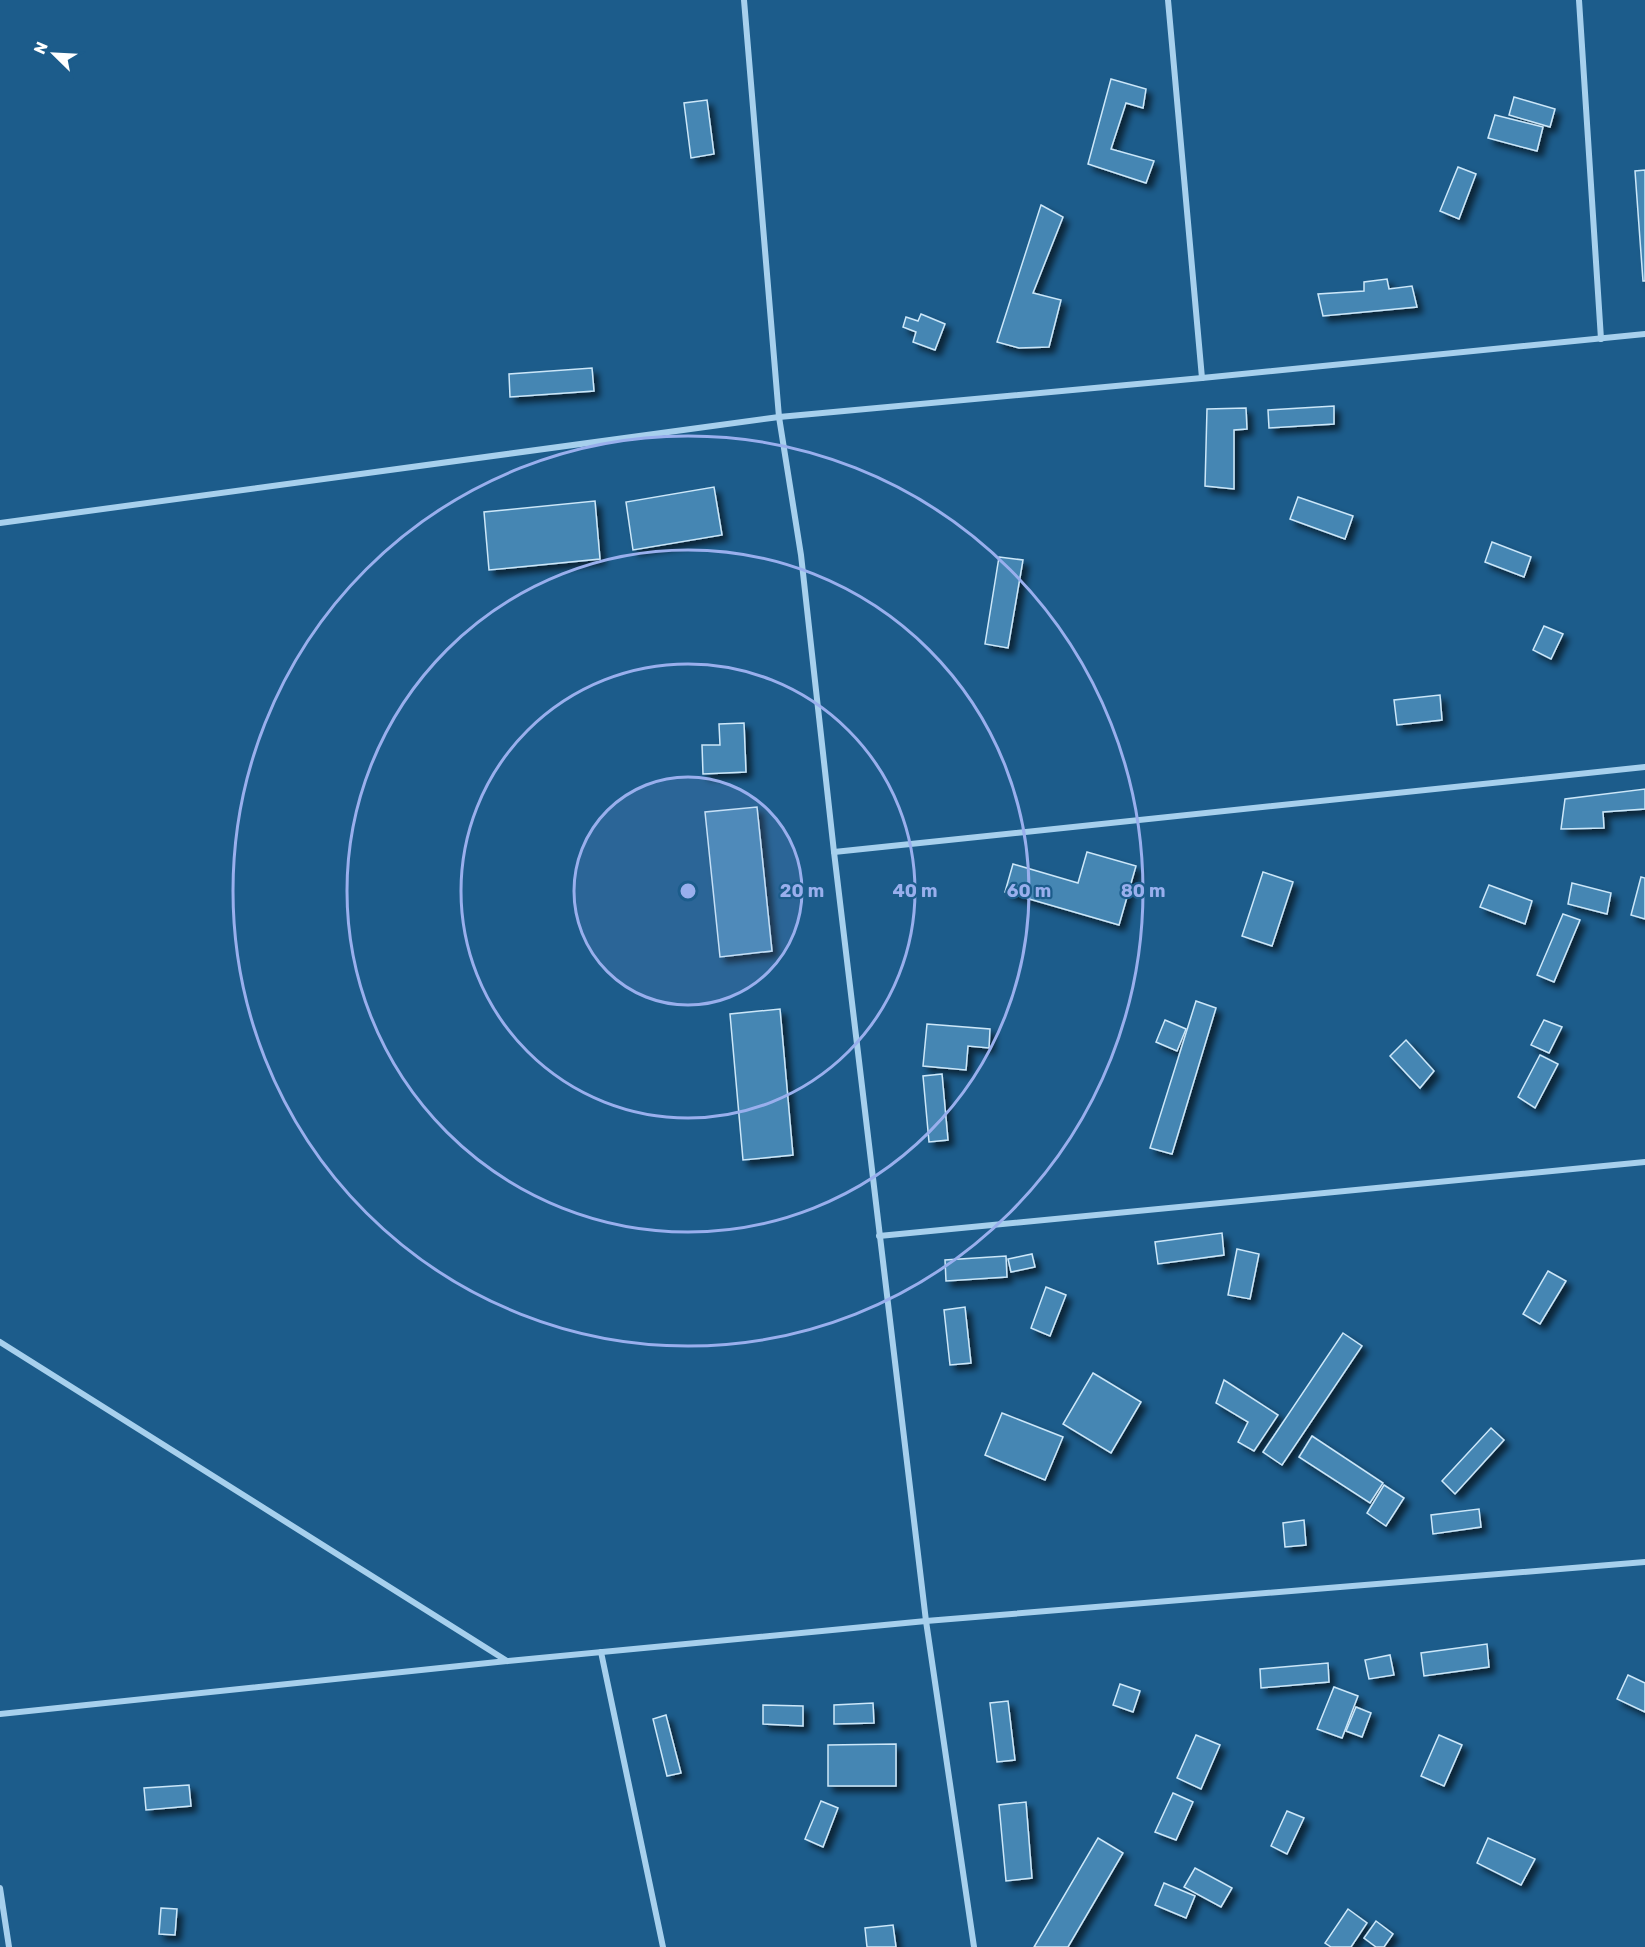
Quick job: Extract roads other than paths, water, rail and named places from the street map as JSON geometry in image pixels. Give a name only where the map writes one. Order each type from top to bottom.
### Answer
[{"type":"street","points":[[744,0],[779,417],[801,555],[879,1236],[926,1621],[975,1947]]},
{"type":"street","points":[[1168,0],[1202,378]]},
{"type":"street","points":[[1579,0],[1601,339]]},
{"type":"street","points":[[0,523],[779,417],[1645,334]]},
{"type":"street","points":[[834,852],[1645,767]]},
{"type":"street","points":[[879,1236],[1645,1162]]},
{"type":"street","points":[[0,1342],[507,1661]]},
{"type":"street","points":[[0,1714],[507,1661],[926,1621],[1645,1562]]},
{"type":"street","points":[[601,1652],[663,1947]]},
{"type":"street","points":[[0,1888],[9,1947]]}]
